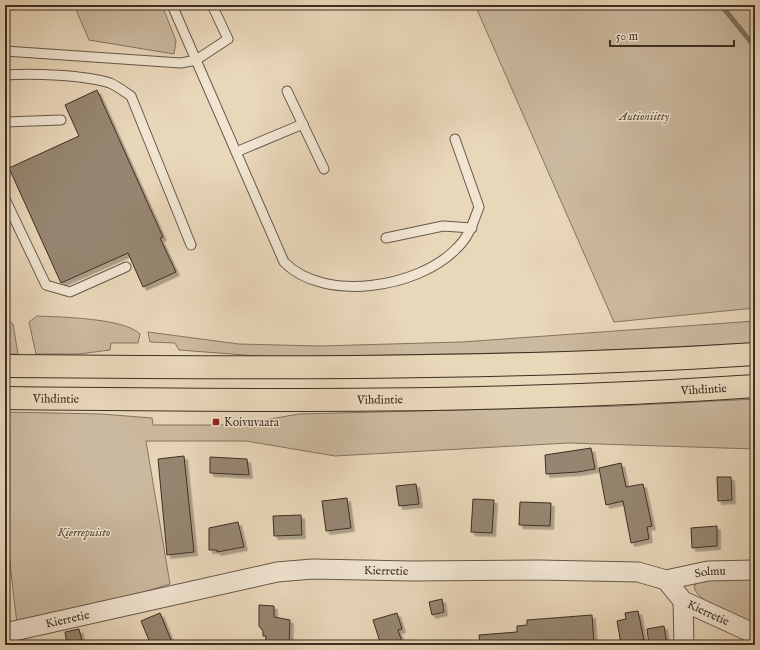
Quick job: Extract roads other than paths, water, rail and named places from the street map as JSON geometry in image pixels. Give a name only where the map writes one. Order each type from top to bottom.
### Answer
[{"type":"main road","points":[[5,366],[340,368],[591,362],[755,354]]},
{"type":"main road","name":"Vihdintie","points":[[5,398],[283,400],[445,399],[593,394],[755,386]]},
{"type":"street","name":"Kierretie","points":[[5,633],[277,572],[313,569],[638,572],[666,580],[683,600],[755,634]]},
{"type":"street","name":"Solmu","points":[[666,580],[708,571],[755,570]]},
{"type":"street","points":[[683,600],[684,645]]},
{"type":"lane","points":[[172,5],[284,262],[293,272],[318,282],[343,286],[405,280],[429,268],[455,250],[467,237],[472,228],[479,207],[455,139]]},
{"type":"lane","points":[[5,51],[181,63],[196,60],[228,39],[212,5]]},
{"type":"lane","points":[[5,75],[23,74],[96,79],[112,84],[131,96],[191,245]]},
{"type":"lane","points":[[287,91],[324,169]]},
{"type":"lane","points":[[5,122],[61,120]]},
{"type":"lane","points":[[236,152],[303,124]]},
{"type":"lane","points":[[5,198],[46,285],[70,292],[126,267]]},
{"type":"lane","points":[[386,238],[443,226],[472,228]]},
{"type":"waterway","points":[[721,5],[755,47]]},
{"type":"place","name":"Koivuvaara","points":[[216,422]]},
{"type":"park label","name":"Autioniitty","points":[[644,116]]},
{"type":"park label","name":"Kierrepuisto","points":[[84,532]]}]
